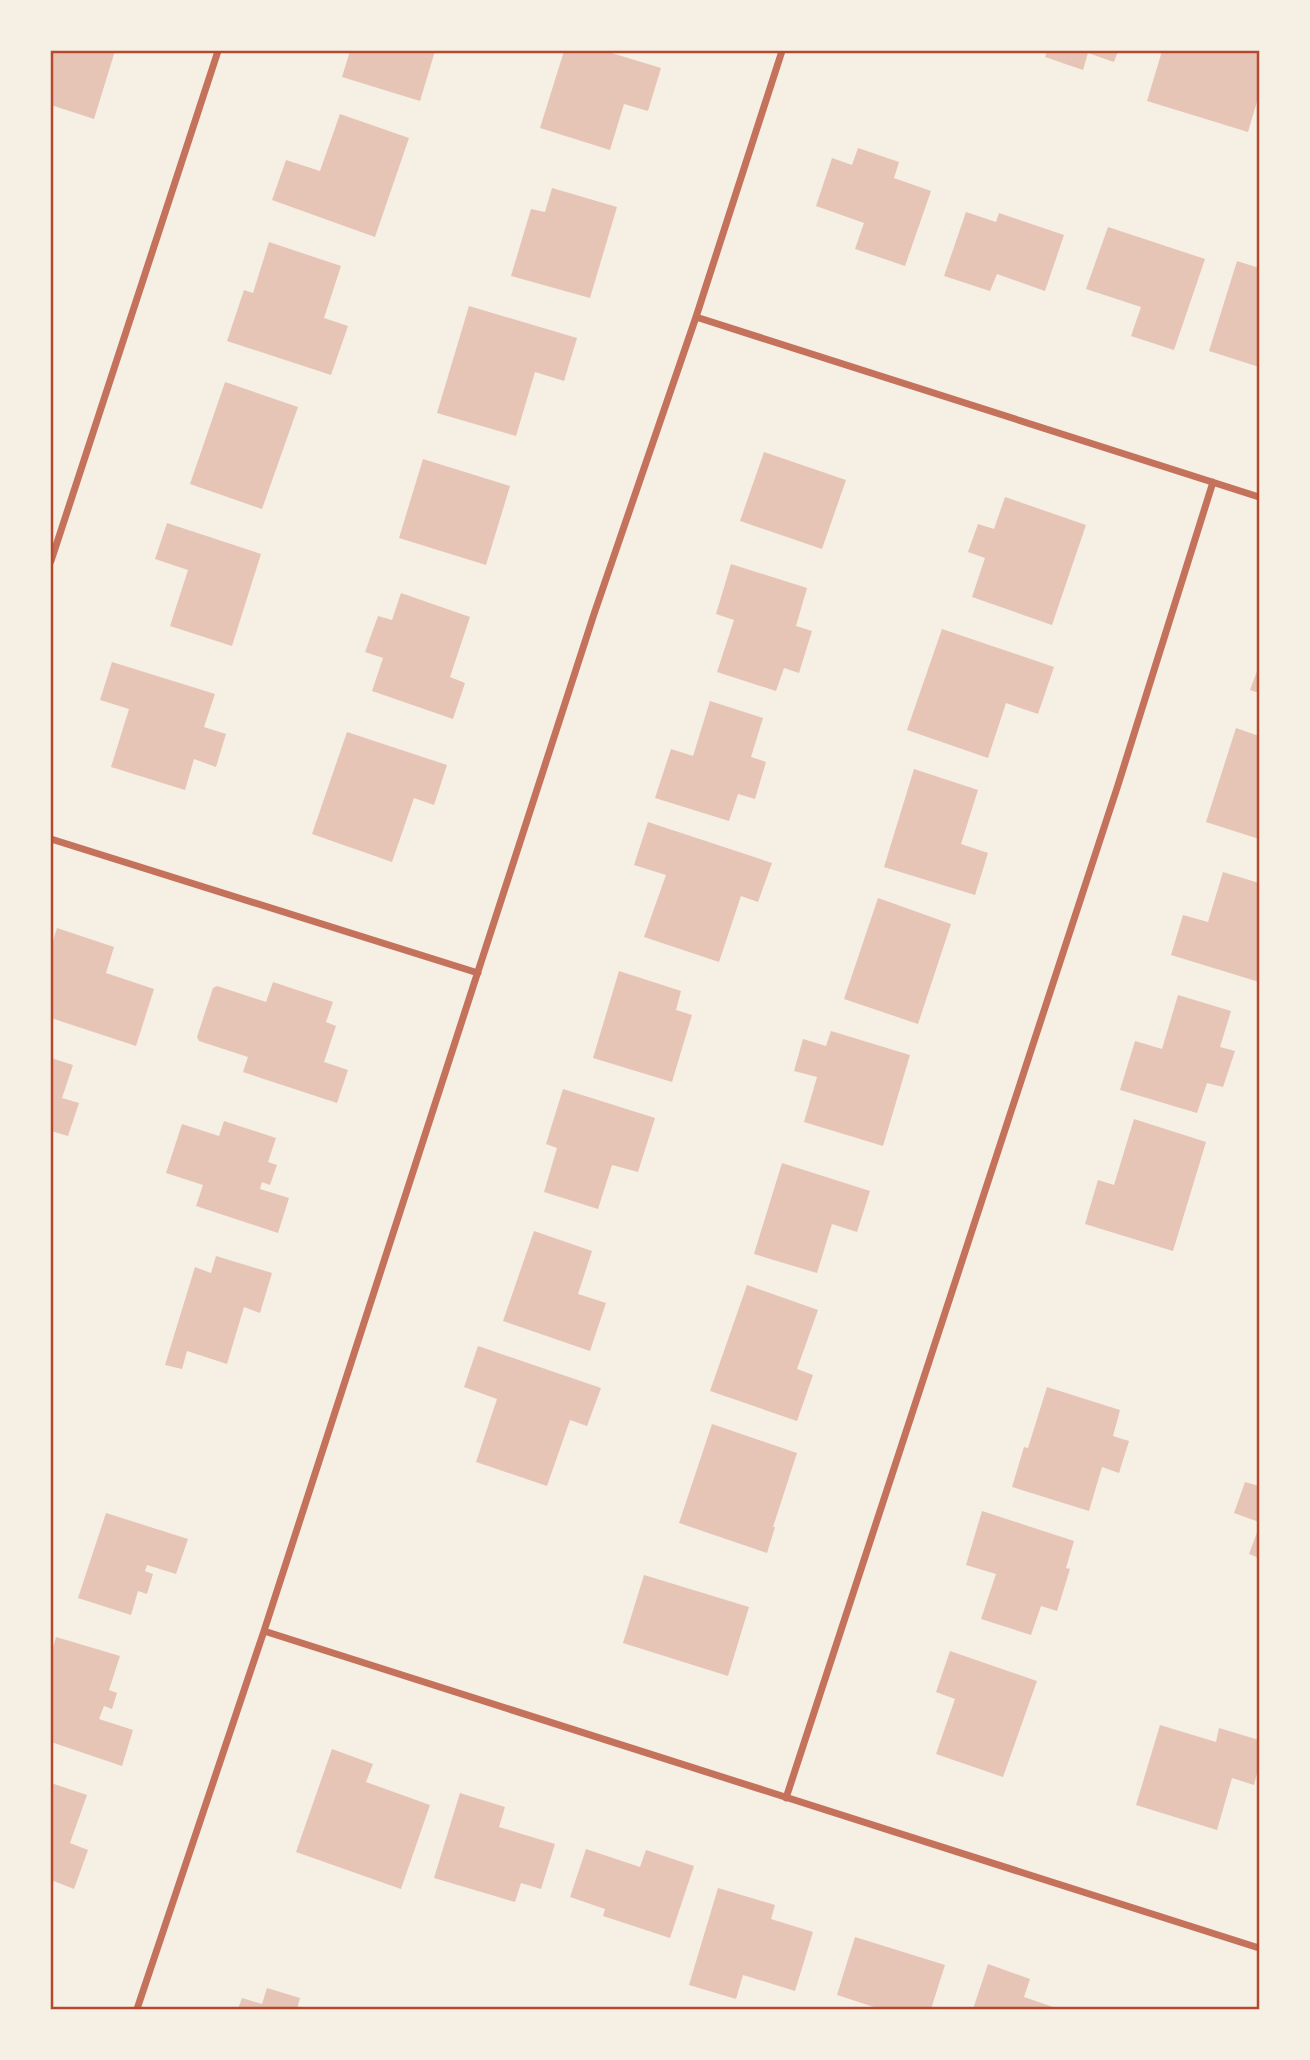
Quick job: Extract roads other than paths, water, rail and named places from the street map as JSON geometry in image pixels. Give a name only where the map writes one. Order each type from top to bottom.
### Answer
[{"type":"street","points":[[51,561],[218,51]]},
{"type":"street","points":[[137,2009],[264,1631],[590,628],[696,317],[782,51]]},
{"type":"street","points":[[696,317],[1259,497]]},
{"type":"street","points":[[786,1798],[1118,785],[1213,482]]},
{"type":"street","points":[[51,839],[478,973]]},
{"type":"street","points":[[264,1631],[1259,1948]]}]
